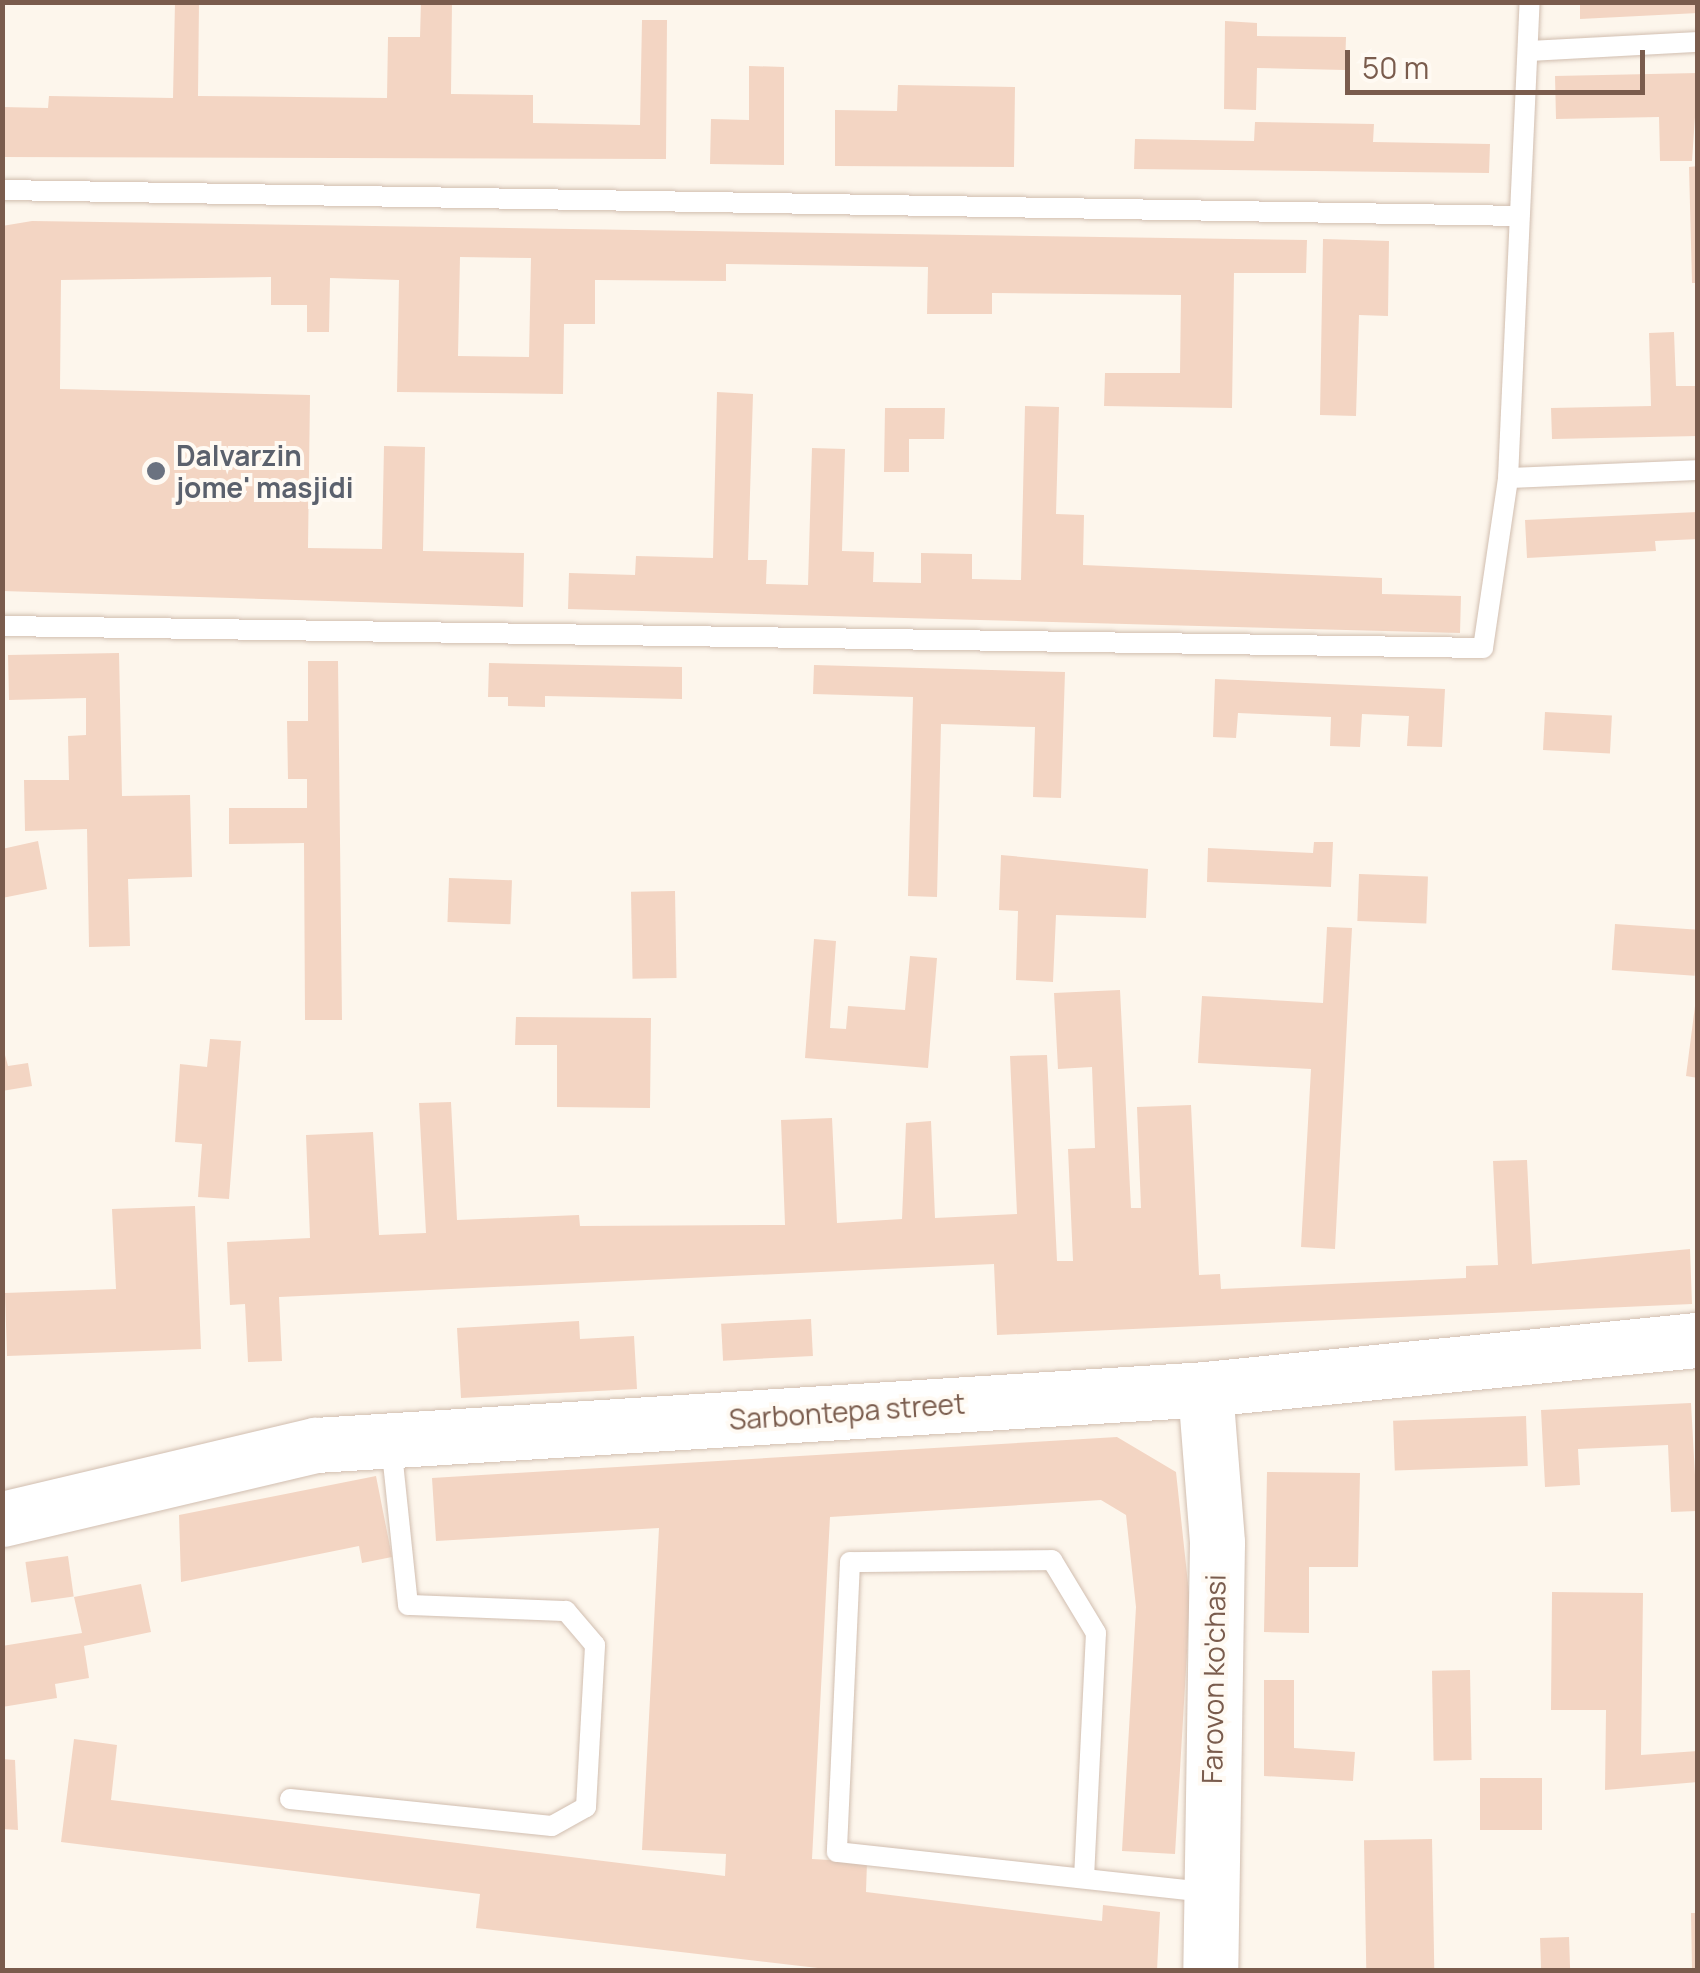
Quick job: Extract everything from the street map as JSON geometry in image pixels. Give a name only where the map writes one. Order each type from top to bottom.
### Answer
[{"type":"street","name":"Sarbontepa street","points":[[4,1508],[316,1445],[1206,1389],[1698,1340]]},
{"type":"street","name":"Farovon ko'chasi","points":[[1206,1389],[1216,1544],[1208,1892],[1210,1970]]},
{"type":"lane","points":[[2,626],[1483,648],[1508,478],[1514,216],[1530,50],[1530,2]]},
{"type":"lane","points":[[1530,50],[1698,42]]},
{"type":"lane","points":[[2,190],[1514,216]]},
{"type":"lane","points":[[1508,478],[1698,470]]},
{"type":"lane","points":[[290,1799],[552,1826],[586,1807],[595,1645],[566,1610],[408,1606],[391,1440]]},
{"type":"lane","points":[[1084,1878],[1096,1633],[1052,1560],[850,1562],[838,1852],[1208,1892]]},
{"type":"building","points":[[175,2],[199,2],[198,96],[387,98],[388,37],[420,37],[421,2],[452,2],[451,94],[533,95],[533,123],[640,125],[642,20],[667,20],[666,159],[2,157],[2,107],[48,108],[49,96],[173,98]]},
{"type":"building","points":[[1580,2],[1698,2],[1698,13],[1580,19]]},
{"type":"building","points":[[1225,21],[1257,23],[1257,36],[1346,37],[1345,70],[1257,68],[1256,110],[1224,109]]},
{"type":"building","points":[[749,66],[784,67],[784,165],[710,164],[711,119],[749,120]]},
{"type":"building","points":[[1698,73],[1692,161],[1660,161],[1659,117],[1556,119],[1555,76]]},
{"type":"building","points":[[898,85],[1015,87],[1014,167],[835,166],[835,110],[897,111]]},
{"type":"building","points":[[1255,122],[1374,124],[1373,142],[1490,144],[1489,173],[1134,169],[1135,139],[1254,141]]},
{"type":"building","points":[[1698,166],[1698,283],[1692,283],[1689,167]]},
{"type":"building","points":[[32,221],[1307,240],[1306,273],[1234,273],[1232,408],[1104,406],[1105,373],[1180,373],[1181,295],[992,293],[992,314],[927,314],[928,267],[726,264],[726,281],[595,280],[595,324],[564,324],[563,394],[397,392],[399,280],[330,278],[329,332],[307,332],[307,305],[271,305],[271,277],[61,280],[60,389],[310,395],[308,548],[382,549],[384,446],[425,447],[423,551],[524,553],[523,607],[2,591],[2,226]],"holes":[[[460,257],[531,258],[529,357],[458,356]]]},
{"type":"building","points":[[1323,239],[1389,241],[1388,316],[1359,315],[1356,416],[1320,415]]},
{"type":"building","points":[[1674,332],[1676,386],[1698,386],[1698,436],[1552,439],[1551,408],[1651,406],[1649,333]]},
{"type":"building","points":[[717,392],[753,394],[748,560],[767,560],[766,584],[808,585],[812,448],[845,449],[842,551],[874,552],[873,582],[921,583],[921,553],[972,554],[972,579],[1021,580],[1025,406],[1059,407],[1056,514],[1084,515],[1083,565],[1382,578],[1382,594],[1461,596],[1460,633],[568,609],[569,573],[635,575],[636,556],[713,558]]},
{"type":"building","points":[[885,408],[945,408],[944,439],[909,439],[909,472],[884,472]]},
{"type":"building","points":[[1698,512],[1698,539],[1655,541],[1656,551],[1527,558],[1525,520]]},
{"type":"building","points":[[119,653],[122,796],[190,795],[192,877],[128,879],[130,946],[89,947],[87,829],[25,831],[24,780],[69,780],[68,736],[86,735],[86,698],[9,700],[8,655]]},
{"type":"building","points":[[308,661],[338,661],[342,1020],[305,1020],[304,843],[229,844],[229,808],[307,808],[307,779],[288,779],[287,721],[308,721]]},
{"type":"building","points":[[489,663],[682,667],[682,699],[545,696],[545,707],[508,706],[508,697],[488,697]]},
{"type":"building","points":[[814,665],[1065,672],[1061,798],[1033,797],[1035,727],[941,724],[937,897],[908,896],[913,697],[813,694]]},
{"type":"building","points":[[1215,679],[1445,689],[1442,747],[1407,746],[1409,716],[1362,714],[1360,747],[1330,746],[1331,717],[1238,713],[1236,738],[1213,737]]},
{"type":"building","points":[[1545,712],[1612,716],[1610,753],[1543,750]]},
{"type":"building","points":[[38,841],[47,889],[2,898],[2,849]]},
{"type":"building","points":[[1314,842],[1333,842],[1331,887],[1207,882],[1208,848],[1313,853]]},
{"type":"building","points":[[1001,855],[1148,869],[1146,918],[1056,915],[1053,982],[1016,980],[1018,911],[999,910]]},
{"type":"building","points":[[1359,874],[1428,876],[1426,923],[1357,921]]},
{"type":"building","points":[[449,878],[512,880],[510,924],[447,922]]},
{"type":"building","points":[[675,891],[677,978],[633,979],[631,892]]},
{"type":"building","points":[[1615,924],[1698,930],[1695,976],[1612,970]]},
{"type":"building","points":[[1327,927],[1352,928],[1335,1249],[1301,1247],[1311,1069],[1198,1063],[1202,996],[1323,1003]]},
{"type":"building","points":[[814,939],[836,941],[830,1028],[846,1029],[848,1006],[905,1010],[910,956],[937,958],[928,1068],[805,1058]]},
{"type":"building","points":[[1120,990],[1131,1208],[1141,1208],[1137,1107],[1191,1105],[1199,1275],[1220,1274],[1221,1289],[1466,1278],[1466,1266],[1498,1265],[1493,1161],[1527,1160],[1532,1264],[1690,1249],[1692,1304],[997,1335],[994,1264],[279,1297],[282,1361],[248,1362],[245,1304],[230,1305],[227,1242],[310,1238],[306,1135],[373,1132],[379,1235],[426,1233],[419,1103],[451,1102],[457,1220],[579,1215],[580,1226],[785,1225],[781,1120],[832,1118],[837,1223],[902,1219],[906,1123],[931,1121],[935,1218],[1017,1214],[1010,1056],[1047,1055],[1057,1261],[1073,1261],[1068,1149],[1095,1148],[1092,1067],[1058,1069],[1054,993]]},
{"type":"building","points":[[1698,1006],[1698,1078],[1686,1076]]},
{"type":"building","points":[[516,1017],[651,1018],[650,1108],[557,1107],[557,1045],[515,1045]]},
{"type":"building","points":[[210,1039],[241,1041],[229,1199],[198,1197],[202,1144],[175,1142],[180,1064],[207,1067]]},
{"type":"building","points":[[2,1044],[8,1066],[28,1063],[32,1086],[2,1091]]},
{"type":"building","points":[[195,1206],[201,1349],[7,1356],[5,1293],[116,1289],[112,1209]]},
{"type":"building","points":[[811,1319],[813,1356],[723,1361],[721,1324]]},
{"type":"building","points":[[579,1321],[580,1339],[634,1336],[637,1389],[461,1398],[457,1328]]},
{"type":"building","points":[[1691,1403],[1697,1511],[1671,1512],[1668,1445],[1578,1449],[1580,1485],[1545,1487],[1541,1410]]},
{"type":"building","points":[[1526,1416],[1528,1466],[1395,1471],[1393,1421]]},
{"type":"building","points":[[1117,1437],[1176,1472],[1190,1602],[1175,1854],[1122,1851],[1136,1607],[1126,1515],[1101,1500],[830,1517],[812,1859],[867,1862],[866,1892],[1102,1921],[1103,1905],[1160,1912],[1157,1970],[835,1970],[476,1928],[480,1894],[61,1842],[74,1739],[117,1745],[111,1800],[725,1876],[726,1854],[642,1850],[659,1528],[436,1541],[432,1478]]},
{"type":"building","points":[[1267,1472],[1360,1473],[1358,1567],[1309,1567],[1309,1633],[1264,1632]]},
{"type":"building","points":[[376,1476],[392,1557],[362,1563],[359,1546],[181,1582],[179,1515]]},
{"type":"building","points":[[68,1556],[74,1597],[31,1603],[25,1562]]},
{"type":"building","points":[[141,1584],[151,1632],[84,1646],[89,1678],[55,1684],[57,1698],[2,1707],[2,1646],[82,1633],[74,1597]]},
{"type":"building","points":[[1552,1592],[1643,1593],[1641,1755],[1698,1751],[1698,1782],[1605,1790],[1606,1710],[1551,1710]]},
{"type":"building","points":[[1470,1670],[1472,1760],[1434,1761],[1432,1671]]},
{"type":"building","points":[[1264,1680],[1294,1680],[1294,1748],[1355,1752],[1353,1781],[1264,1776]]},
{"type":"building","points":[[2,1759],[15,1760],[18,1830],[2,1829]]},
{"type":"building","points":[[1480,1778],[1542,1778],[1542,1830],[1480,1830]]},
{"type":"building","points":[[1432,1839],[1434,1970],[1366,1970],[1364,1840]]},
{"type":"building","points":[[1691,1913],[1698,1913],[1698,1970],[1692,1970]]},
{"type":"building","points":[[1569,1937],[1570,1970],[1541,1970],[1540,1938]]},
{"type":"place","name":"Dalvarzin jome' masjidi","points":[[156,471]]}]
